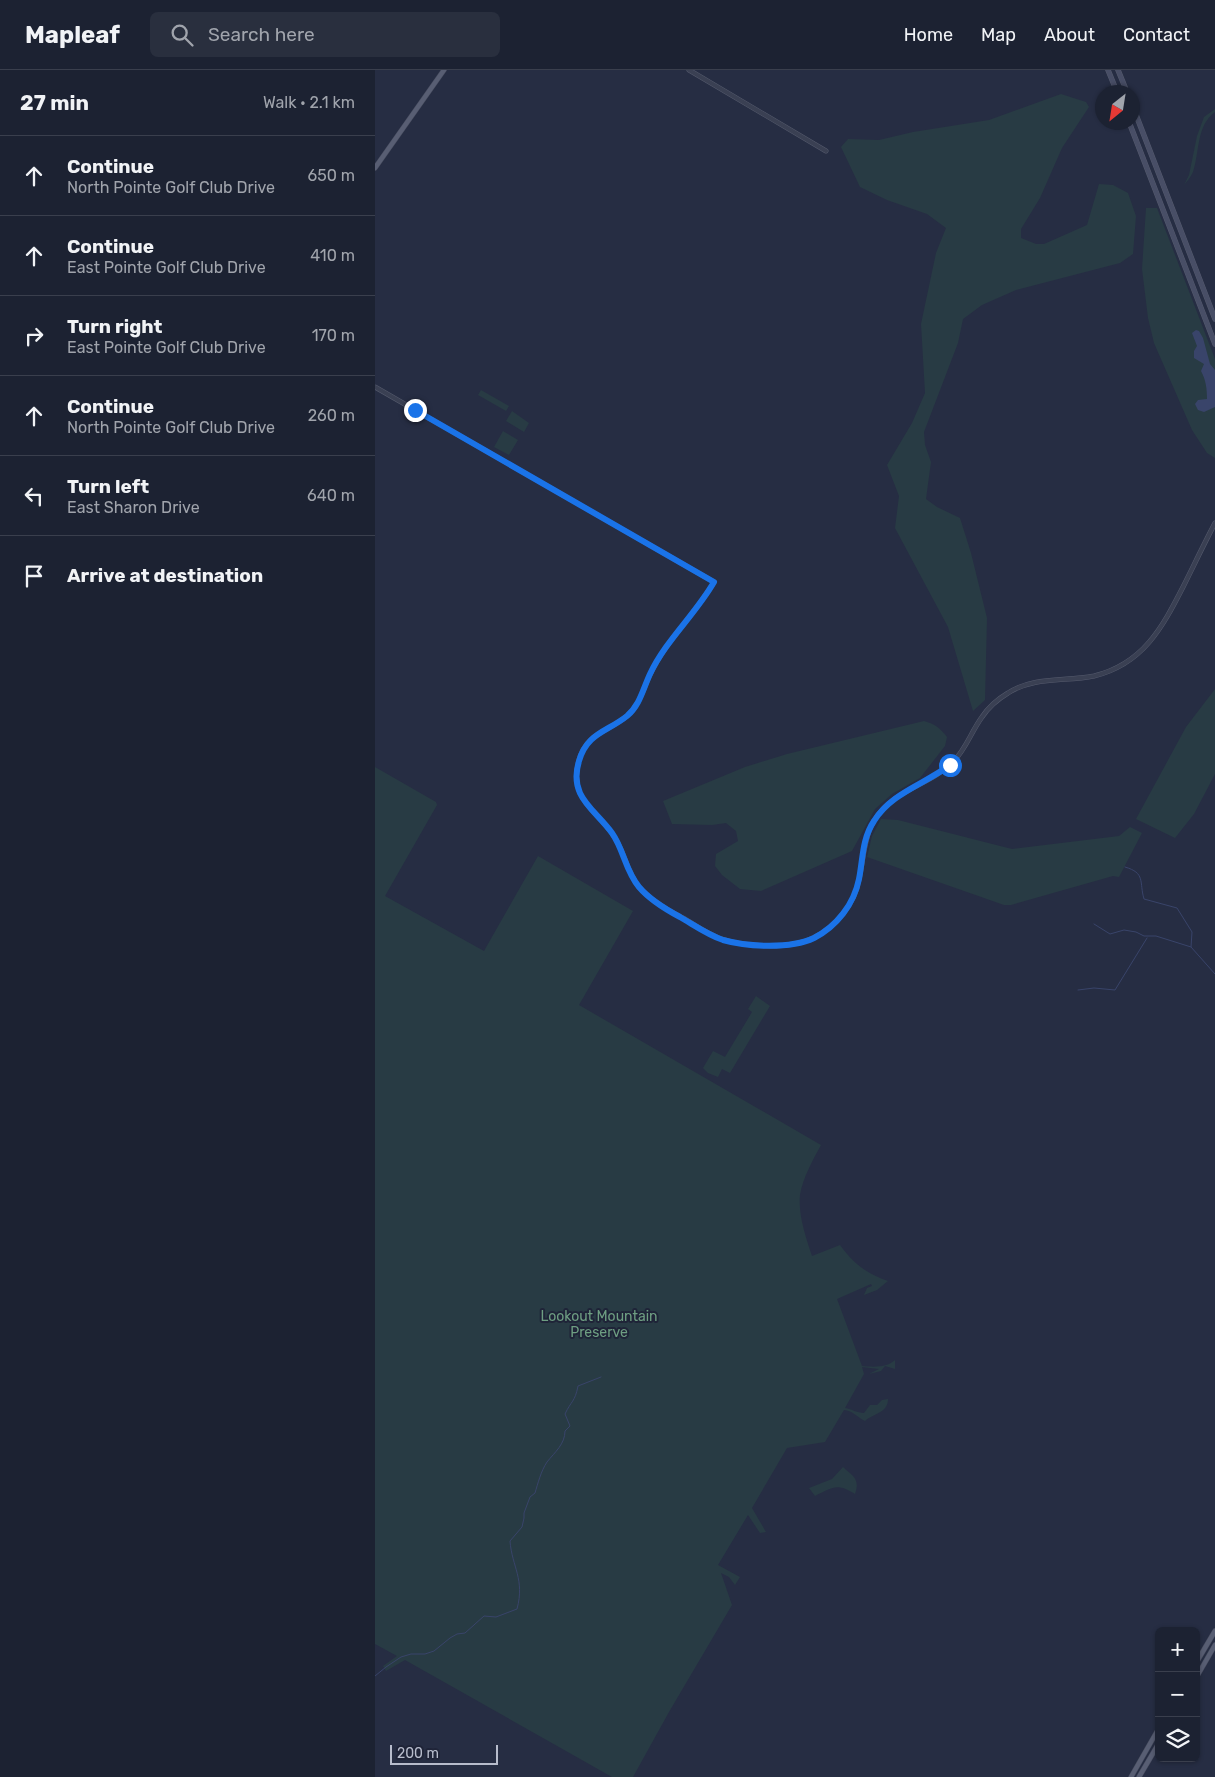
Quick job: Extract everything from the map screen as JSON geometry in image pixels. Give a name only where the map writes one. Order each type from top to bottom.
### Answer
[{"type":"main road","points":[[375,168],[444,70]]},
{"type":"main road","points":[[1108,70],[1114,85]]},
{"type":"main road","points":[[1118,70],[1124,85]]},
{"type":"main road","points":[[1140,124],[1215,319]]},
{"type":"main road","points":[[1132,130],[1215,344]]},
{"type":"main road","points":[[1200,1656],[1215,1631]]},
{"type":"main road","points":[[1199,1672],[1215,1645]]},
{"type":"main road","points":[[1131,1777],[1155,1735]]},
{"type":"main road","points":[[1139,1777],[1155,1750]]},
{"type":"street","points":[[689,70],[826,151]]},
{"type":"street","points":[[375,388],[714,582],[703,602],[664,650],[651,672],[636,706],[628,715],[598,733],[585,747],[578,763],[577,774],[579,792],[591,811],[611,832],[618,843],[629,873],[638,886],[655,902],[711,935],[730,941],[778,946],[807,941],[834,925],[847,908],[854,894],[859,881],[866,839],[874,820],[882,811],[893,800],[937,775],[950,765],[963,750],[983,715],[1008,693],[1035,682],[1081,678],[1103,673],[1121,666],[1143,650],[1163,625],[1215,523]]},
{"type":"green space","points":[[1061,94],[1086,102],[1089,107],[1062,148],[1040,198],[1021,229],[1021,238],[1036,244],[1044,244],[1087,225],[1099,184],[1113,185],[1128,193],[1136,216],[1133,254],[1120,263],[1016,290],[982,305],[963,319],[958,343],[924,432],[925,445],[931,462],[926,499],[937,507],[960,518],[987,618],[985,700],[973,711],[948,627],[895,528],[899,496],[887,465],[912,423],[925,393],[921,324],[936,253],[946,228],[927,214],[887,200],[860,187],[841,147],[848,139],[879,140],[913,132],[989,120]]},
{"type":"green space","points":[[1215,109],[1215,112],[1205,124],[1199,139],[1193,172],[1184,185],[1189,175],[1197,136],[1204,117]]},
{"type":"green space","points":[[1146,208],[1157,208],[1215,359],[1215,458],[1207,453],[1192,430],[1154,343],[1148,318],[1142,269]]},
{"type":"green space","points":[[481,390],[509,406],[506,411],[478,395]]},
{"type":"green space","points":[[512,411],[529,423],[524,432],[506,421]]},
{"type":"green space","points":[[503,431],[518,440],[509,455],[494,447]]},
{"type":"green space","points":[[1215,689],[1215,774],[1194,814],[1175,838],[1136,819],[1186,727]]},
{"type":"green space","points":[[924,721],[940,729],[947,737],[945,746],[920,778],[892,794],[875,809],[852,851],[761,891],[740,889],[722,875],[715,866],[716,854],[738,841],[736,831],[726,823],[712,825],[672,824],[663,801],[745,767],[787,754]]},
{"type":"green space","name":"Lookout Mountain Preserve","points":[[375,767],[436,802],[437,805],[385,896],[484,951],[538,856],[633,911],[579,1005],[821,1145],[806,1175],[800,1195],[801,1218],[812,1256],[840,1245],[861,1267],[873,1275],[888,1281],[877,1290],[864,1295],[867,1288],[872,1286],[871,1284],[837,1299],[862,1366],[884,1366],[895,1360],[895,1369],[885,1366],[881,1371],[869,1374],[879,1369],[862,1367],[864,1374],[845,1408],[864,1413],[870,1405],[877,1405],[882,1400],[888,1399],[886,1407],[865,1421],[844,1410],[825,1442],[787,1448],[752,1508],[766,1532],[760,1533],[748,1515],[718,1565],[740,1577],[735,1585],[729,1577],[721,1573],[732,1605],[633,1777],[612,1777],[405,1660],[386,1671],[383,1666],[397,1656],[375,1644]]},
{"type":"green space","points":[[881,819],[898,820],[1012,849],[1119,836],[1130,827],[1142,833],[1119,877],[1113,876],[1011,905],[1004,905],[867,857],[872,836]]},
{"type":"green space","points":[[756,996],[770,1006],[730,1073],[722,1069],[718,1077],[708,1073],[703,1068],[713,1051],[725,1057],[752,1012],[748,1009]]},
{"type":"green space","points":[[843,1467],[855,1479],[857,1485],[855,1494],[839,1487],[826,1490],[815,1496],[809,1488],[832,1479]]},
{"type":"water","points":[[1196,330],[1199,331],[1203,338],[1210,364],[1215,370],[1215,407],[1204,412],[1198,410],[1195,404],[1198,400],[1207,399],[1206,385],[1201,371],[1204,364],[1194,358],[1194,351],[1197,346],[1192,333]]},
{"type":"waterway","points":[[1125,867],[1132,869],[1139,875],[1144,899],[1177,908],[1192,932],[1191,947],[1215,974]]},
{"type":"waterway","points":[[1094,924],[1110,934],[1124,930],[1136,932],[1144,936],[1156,936],[1191,947]]},
{"type":"waterway","points":[[1078,990],[1094,988],[1115,990],[1147,938]]},
{"type":"waterway","points":[[375,1676],[401,1657],[434,1651],[450,1638],[457,1634],[465,1633],[484,1616],[496,1617],[517,1609],[520,1589],[510,1541],[522,1527],[524,1513],[530,1497],[535,1493],[543,1469],[561,1444],[565,1431],[570,1426],[565,1414],[578,1386],[601,1377]]},
{"type":"route","points":[[415,410],[714,582],[703,602],[664,650],[651,672],[636,706],[621,720],[591,738],[578,763],[577,784],[585,803],[611,832],[618,843],[629,873],[638,886],[667,910],[711,935],[723,940],[739,943],[778,946],[807,941],[815,937],[834,925],[847,908],[859,881],[864,844],[874,820],[893,800],[937,775],[950,765]]}]
